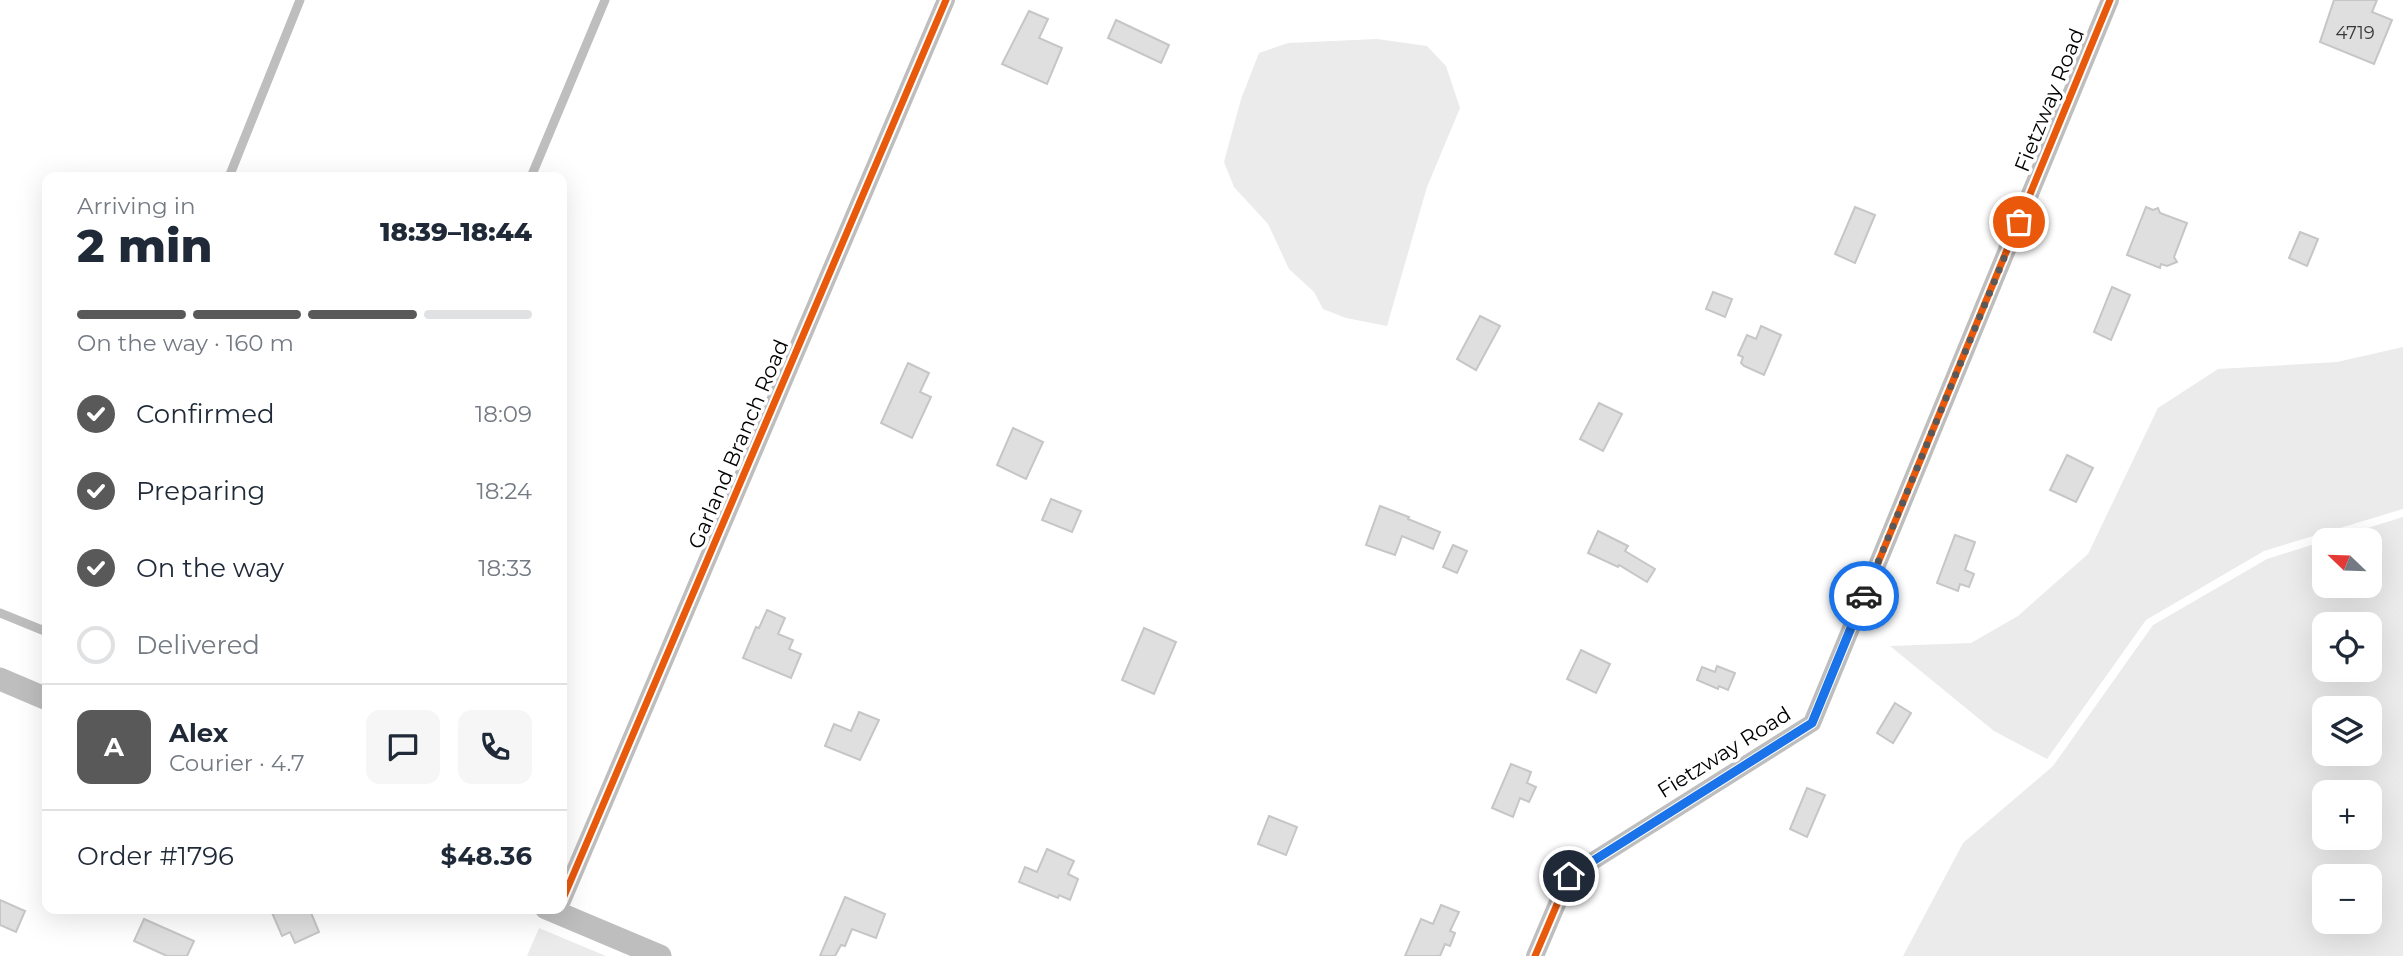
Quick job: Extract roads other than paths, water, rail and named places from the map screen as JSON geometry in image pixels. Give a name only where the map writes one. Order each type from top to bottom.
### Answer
[{"type":"street","name":"Garland Branch Road","points":[[567,882],[946,0]]},
{"type":"street","name":"Fietzway Road","points":[[1535,956],[1569,876],[1812,723],[2110,0]]},
{"type":"street","points":[[0,679],[42,697]]},
{"type":"street","points":[[567,913],[660,956]]},
{"type":"lane","points":[[231,172],[300,0]]},
{"type":"lane","points":[[533,172],[605,0]]},
{"type":"lane","points":[[0,612],[42,628]]}]
